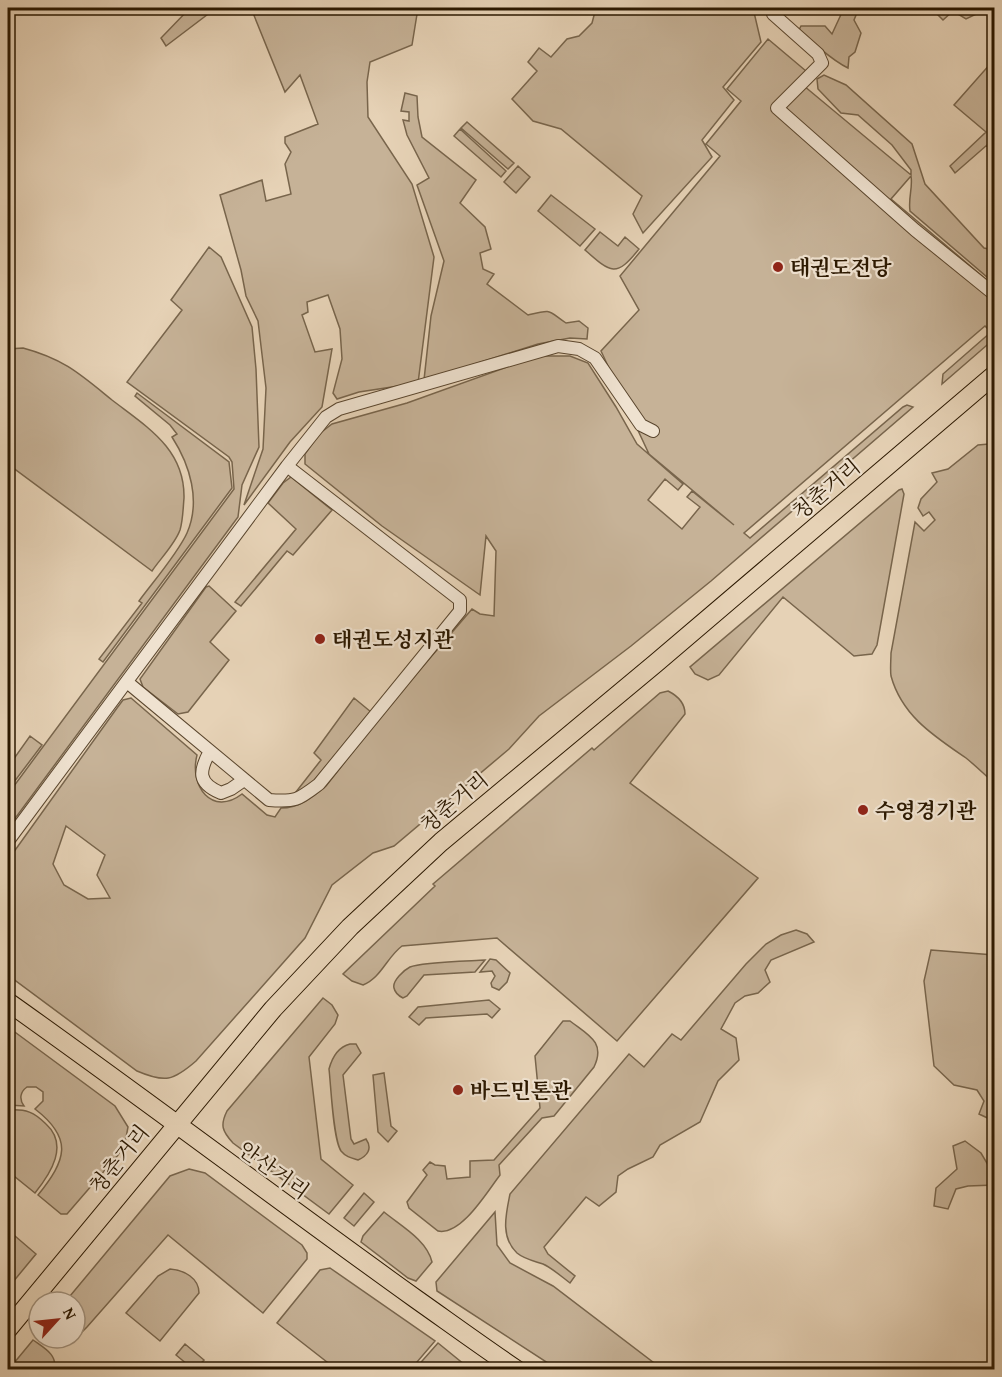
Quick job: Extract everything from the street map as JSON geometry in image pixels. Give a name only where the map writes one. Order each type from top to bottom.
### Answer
[{"type":"main road","name":"청춘거리","points":[[8,1329],[273,1009],[334,943],[392,886],[441,842],[665,656],[994,375]]},
{"type":"main road","name":"안산거리","points":[[8,1002],[126,1086],[332,1240],[517,1370]]},
{"type":"street","points":[[772,8],[773,14],[818,54],[822,63],[777,108],[915,230],[994,294]]},
{"type":"street","points":[[8,842],[287,466],[326,417],[339,409],[558,346],[579,349],[595,358],[641,426],[653,431]]},
{"type":"street","points":[[127,682],[269,800],[289,802],[300,798],[319,784],[460,612],[460,600],[287,466]]},
{"type":"street","points":[[210,750],[201,766],[203,779],[210,788],[221,793],[244,780]]},
{"type":"shaded area","points":[[190,8],[216,8],[166,46],[161,38]]},
{"type":"shaded area","points":[[251,8],[418,8],[412,45],[370,62],[367,82],[368,117],[412,184],[434,257],[418,383],[359,392],[337,399],[333,393],[342,359],[340,329],[328,295],[307,302],[308,312],[302,315],[315,352],[332,349],[322,407],[290,442],[244,505],[263,449],[266,388],[258,321],[246,296],[220,195],[262,180],[266,201],[291,194],[285,164],[291,152],[285,143],[285,137],[318,124],[300,75],[285,92]]},
{"type":"shaded area","points":[[596,8],[753,8],[761,42],[723,87],[734,100],[702,140],[712,157],[643,233],[633,214],[642,196],[561,129],[533,121],[512,99],[537,71],[528,62],[539,48],[551,57],[567,39],[579,36],[592,23]]},
{"type":"shaded area","points":[[844,8],[859,8],[854,20],[861,33],[855,52],[849,57],[848,68],[798,32],[801,26],[825,26],[832,34]]},
{"type":"shaded area","points":[[931,8],[989,8],[966,19],[953,11],[943,20]]},
{"type":"shaded area","points":[[768,39],[806,71],[798,81],[911,175],[911,170],[892,145],[858,115],[841,113],[818,89],[817,79],[824,75],[846,85],[912,144],[925,184],[984,248],[994,250],[994,283],[910,211],[911,176],[891,199],[994,286],[994,339],[942,384],[943,374],[991,332],[985,326],[744,533],[750,538],[903,407],[907,405],[913,407],[711,581],[539,716],[509,749],[394,846],[373,853],[332,885],[305,938],[196,1061],[181,1073],[168,1078],[155,1077],[137,1071],[8,975],[8,860],[123,700],[131,698],[197,755],[196,777],[205,795],[221,802],[242,794],[267,815],[275,817],[281,808],[305,801],[326,786],[388,707],[472,609],[480,614],[494,616],[496,551],[486,536],[480,595],[382,526],[305,464],[305,454],[319,434],[332,424],[407,403],[538,356],[570,356],[588,363],[637,444],[683,484],[678,490],[665,479],[648,500],[682,529],[700,507],[687,497],[692,491],[734,525],[649,454],[601,351],[639,310],[620,276],[720,156],[706,144],[741,101],[727,89]],"holes":[[[66,826],[105,855],[97,875],[110,898],[88,899],[64,885],[53,864]]]},
{"type":"shaded area","points":[[991,63],[994,66],[994,155],[987,145],[955,173],[950,166],[986,132],[954,105]]},
{"type":"shaded area","points":[[405,93],[417,96],[422,137],[476,180],[460,203],[485,227],[491,249],[480,253],[483,269],[494,274],[487,284],[528,315],[546,311],[566,323],[579,321],[588,328],[587,339],[570,338],[538,344],[424,380],[431,316],[444,261],[417,185],[429,178],[407,135],[403,120],[409,121],[409,112],[401,111]]},
{"type":"shaded area","points":[[467,122],[514,163],[508,169],[461,128]]},
{"type":"shaded area","points":[[460,129],[506,171],[501,177],[454,136]]},
{"type":"shaded area","points":[[518,166],[530,177],[516,193],[504,182]]},
{"type":"shaded area","points":[[551,195],[595,229],[580,246],[538,211]]},
{"type":"shaded area","points":[[600,232],[618,246],[625,237],[639,249],[625,265],[613,269],[607,267],[585,250]]},
{"type":"shaded area","points":[[209,247],[221,257],[252,327],[259,447],[242,485],[238,517],[8,828],[8,794],[234,489],[232,462],[229,457],[127,382],[182,310],[171,300]]},
{"type":"shaded area","points":[[23,348],[61,362],[81,375],[150,430],[171,453],[183,481],[182,522],[175,541],[152,571],[8,464],[8,349]]},
{"type":"shaded area","points":[[137,393],[229,462],[232,488],[103,662],[99,659],[142,603],[139,601],[183,541],[191,521],[193,508],[192,484],[184,459],[172,437],[177,434],[170,425],[135,396]]},
{"type":"shaded area","points":[[978,445],[994,446],[994,783],[966,758],[931,733],[911,714],[896,690],[891,676],[891,653],[915,522],[924,531],[935,520],[929,512],[923,516],[918,508],[921,499],[937,482],[932,473],[948,469]]},
{"type":"shaded area","points":[[291,477],[332,510],[293,555],[287,551],[241,606],[235,602],[296,529],[268,503],[283,483]]},
{"type":"shaded area","points":[[902,489],[904,494],[877,645],[872,654],[854,656],[783,597],[719,675],[708,680],[695,674],[690,667]]},
{"type":"shaded area","points":[[209,586],[236,611],[210,642],[229,660],[188,712],[178,714],[143,687],[140,679],[206,587]]},
{"type":"shaded area","points":[[668,691],[680,700],[685,714],[630,783],[758,878],[617,1041],[497,938],[402,946],[375,978],[363,985],[343,974],[435,886],[433,884],[592,748],[594,750],[660,693]]},
{"type":"shaded area","points":[[354,698],[371,712],[312,783],[292,797],[321,760],[314,753]]},
{"type":"shaded area","points":[[30,736],[42,745],[8,790],[8,767]]},
{"type":"shaded area","points":[[796,930],[807,934],[814,942],[771,960],[765,970],[770,982],[758,993],[745,996],[735,1003],[721,1029],[736,1038],[739,1060],[718,1081],[700,1122],[660,1145],[653,1157],[618,1176],[616,1192],[599,1206],[586,1197],[544,1247],[548,1254],[575,1276],[570,1283],[543,1264],[517,1253],[506,1233],[510,1194],[629,1054],[644,1067],[672,1034],[681,1040],[766,944],[781,935]]},
{"type":"shaded area","points":[[931,950],[994,955],[994,1121],[979,1114],[984,1101],[977,1090],[954,1085],[934,1066],[924,981]]},
{"type":"shaded area","points":[[490,959],[496,960],[510,973],[507,982],[499,990],[492,987],[491,983],[495,976],[492,971],[480,972]]},
{"type":"shaded area","points":[[485,960],[475,972],[424,975],[403,998],[395,990],[394,985],[402,973],[416,965]]},
{"type":"shaded area","points":[[323,998],[332,1005],[338,1015],[335,1024],[309,1057],[321,1159],[353,1185],[329,1214],[233,1143],[226,1135],[223,1124],[227,1111]]},
{"type":"shaded area","points":[[489,1000],[500,1009],[492,1018],[487,1014],[426,1018],[419,1025],[409,1017],[418,1007]]},
{"type":"shaded area","points":[[563,1021],[570,1021],[593,1040],[598,1051],[594,1067],[554,1116],[542,1118],[499,1165],[500,1175],[473,1211],[456,1227],[447,1231],[438,1231],[409,1208],[407,1202],[427,1175],[423,1170],[430,1162],[445,1166],[447,1179],[470,1177],[470,1161],[494,1160],[540,1108],[535,1056]]},
{"type":"shaded area","points":[[8,1027],[115,1106],[128,1127],[125,1143],[118,1155],[67,1214],[61,1214],[38,1195],[55,1171],[62,1150],[56,1130],[35,1109],[43,1101],[43,1092],[36,1087],[27,1087],[21,1096],[24,1106],[8,1105]]},
{"type":"shaded area","points":[[350,1044],[356,1044],[361,1053],[343,1075],[351,1139],[354,1144],[366,1139],[369,1146],[366,1154],[358,1160],[345,1155],[338,1145],[329,1069],[336,1054]]},
{"type":"shaded area","points":[[384,1073],[391,1126],[397,1131],[388,1142],[378,1132],[373,1075]]},
{"type":"shaded area","points":[[9,1110],[25,1111],[38,1117],[53,1132],[56,1141],[57,1150],[52,1168],[35,1193],[14,1176],[9,1166]]},
{"type":"shaded area","points":[[965,1141],[981,1153],[991,1170],[994,1170],[994,1185],[956,1189],[948,1209],[934,1206],[936,1188],[957,1169],[953,1146]]},
{"type":"shaded area","points":[[189,1169],[205,1173],[302,1245],[307,1253],[307,1259],[263,1313],[168,1235],[87,1327],[87,1290],[75,1290],[170,1176]]},
{"type":"shaded area","points":[[364,1193],[374,1202],[354,1226],[344,1218]]},
{"type":"shaded area","points":[[384,1212],[419,1240],[429,1254],[432,1262],[416,1281],[408,1278],[361,1242],[363,1236]]},
{"type":"shaded area","points":[[495,1212],[497,1245],[510,1263],[553,1286],[662,1369],[557,1369],[437,1291],[436,1282]]},
{"type":"shaded area","points":[[8,1230],[36,1254],[8,1288]]},
{"type":"shaded area","points":[[330,1268],[435,1341],[411,1369],[336,1369],[277,1323],[320,1270]]},
{"type":"shaded area","points":[[170,1269],[180,1271],[194,1279],[199,1293],[160,1341],[126,1313],[158,1276]]},
{"type":"shaded area","points":[[438,1343],[470,1369],[415,1369]]},
{"type":"shaded area","points":[[185,1344],[204,1360],[196,1369],[176,1355]]},
{"type":"shaded area","points":[[27,1347],[27,1350],[47,1350],[55,1364],[54,1369],[9,1369]]},
{"type":"place","name":"태권도전당","points":[[778,267]]},
{"type":"place","name":"태권도성지관","points":[[320,639]]},
{"type":"place","name":"수영경기관","points":[[863,810]]},
{"type":"place","name":"바드민톤관","points":[[458,1090]]}]
